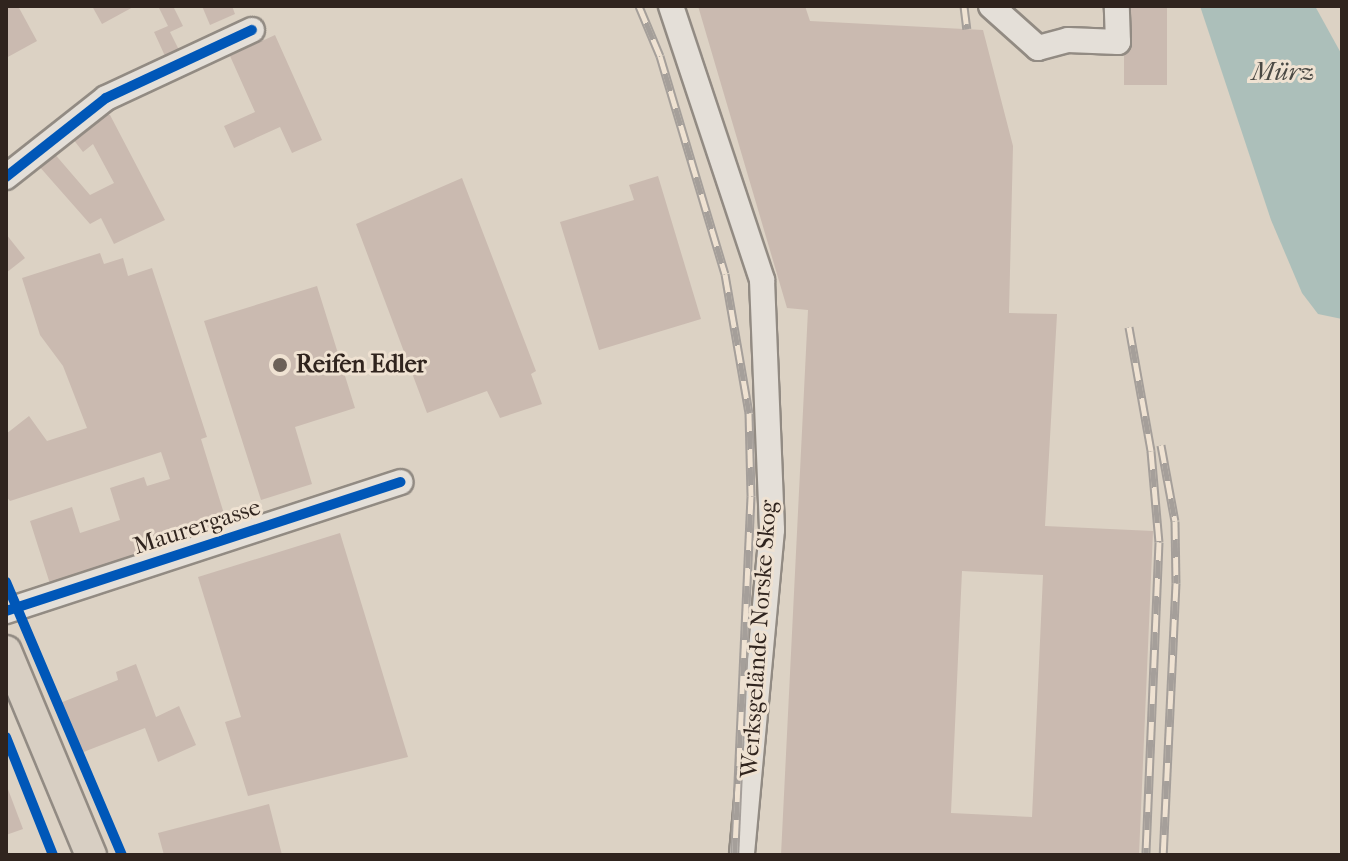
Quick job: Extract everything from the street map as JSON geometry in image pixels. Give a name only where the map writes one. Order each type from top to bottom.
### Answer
[{"type":"main road","points":[[6,651],[91,855]]},
{"type":"street","name":"Werksgelände Norske Skog","points":[[671,6],[762,280],[772,530],[742,855]]},
{"type":"street","points":[[991,6],[1038,48],[1068,40],[1118,42],[1117,6]]},
{"type":"street","points":[[6,177],[106,98],[252,30]]},
{"type":"street","name":"Maurergasse","points":[[6,611],[400,482]]},
{"type":"water","name":"Mürz","points":[[1200,6],[1315,6],[1342,55],[1342,319],[1318,314],[1302,293],[1271,220]]},
{"type":"building","points":[[6,6],[18,6],[37,41],[6,58]]},
{"type":"building","points":[[92,6],[135,6],[102,24]]},
{"type":"building","points":[[158,6],[173,6],[183,26],[170,32],[179,50],[165,56],[154,32],[168,26]]},
{"type":"building","points":[[202,6],[232,6],[235,14],[210,25]]},
{"type":"building","points":[[698,6],[805,6],[810,21],[983,30],[1013,146],[1009,313],[1057,314],[1045,526],[1153,531],[1139,855],[781,855],[808,310],[787,308]],"holes":[[[962,571],[1043,575],[1032,817],[951,813]]]},
{"type":"building","points":[[1124,6],[1167,6],[1167,85],[1124,85]]},
{"type":"building","points":[[275,35],[322,140],[292,153],[280,127],[234,148],[224,126],[255,112],[230,56]]},
{"type":"building","points":[[103,115],[110,115],[165,220],[114,244],[101,218],[90,224],[38,165],[53,152],[90,195],[114,183],[93,144],[83,152],[73,139]]},
{"type":"building","points":[[658,176],[701,319],[599,350],[560,222],[634,200],[629,185]]},
{"type":"building","points":[[462,178],[536,371],[531,374],[542,404],[500,418],[487,391],[427,413],[356,224]]},
{"type":"building","points":[[6,234],[25,258],[6,273]]},
{"type":"building","points":[[100,253],[104,264],[123,258],[128,276],[152,268],[207,437],[201,439],[229,530],[51,587],[30,521],[72,507],[80,533],[120,520],[110,488],[144,477],[147,486],[170,479],[161,452],[10,501],[6,496],[6,434],[29,416],[47,441],[87,428],[63,366],[40,335],[22,278]]},
{"type":"building","name":"Reifen Edler","points":[[317,286],[355,408],[295,427],[312,484],[261,500],[204,321]]},
{"type":"building","points":[[340,533],[408,757],[248,796],[225,722],[241,717],[198,577]]},
{"type":"building","points":[[136,664],[156,717],[179,706],[196,745],[158,762],[145,728],[81,753],[60,703],[118,680],[116,672]]},
{"type":"building","points":[[6,784],[23,829],[6,835]]},
{"type":"building","points":[[269,804],[282,855],[164,855],[158,833]]},
{"type":"railway","points":[[639,6],[660,56],[725,274],[749,413],[751,496],[735,855]]},
{"type":"railway","points":[[964,6],[967,29]]},
{"type":"railway","points":[[1129,327],[1151,451],[1159,542],[1146,855]]},
{"type":"railway","points":[[1161,445],[1175,521],[1176,583],[1163,855]]},
{"type":"cycle path","points":[[6,177],[106,98],[252,30]]},
{"type":"cycle path","points":[[6,611],[400,482]]},
{"type":"cycle path","points":[[6,582],[122,855]]},
{"type":"cycle path","points":[[6,737],[53,855]]},
{"type":"place","name":"Reifen Edler","points":[[280,365]]}]
